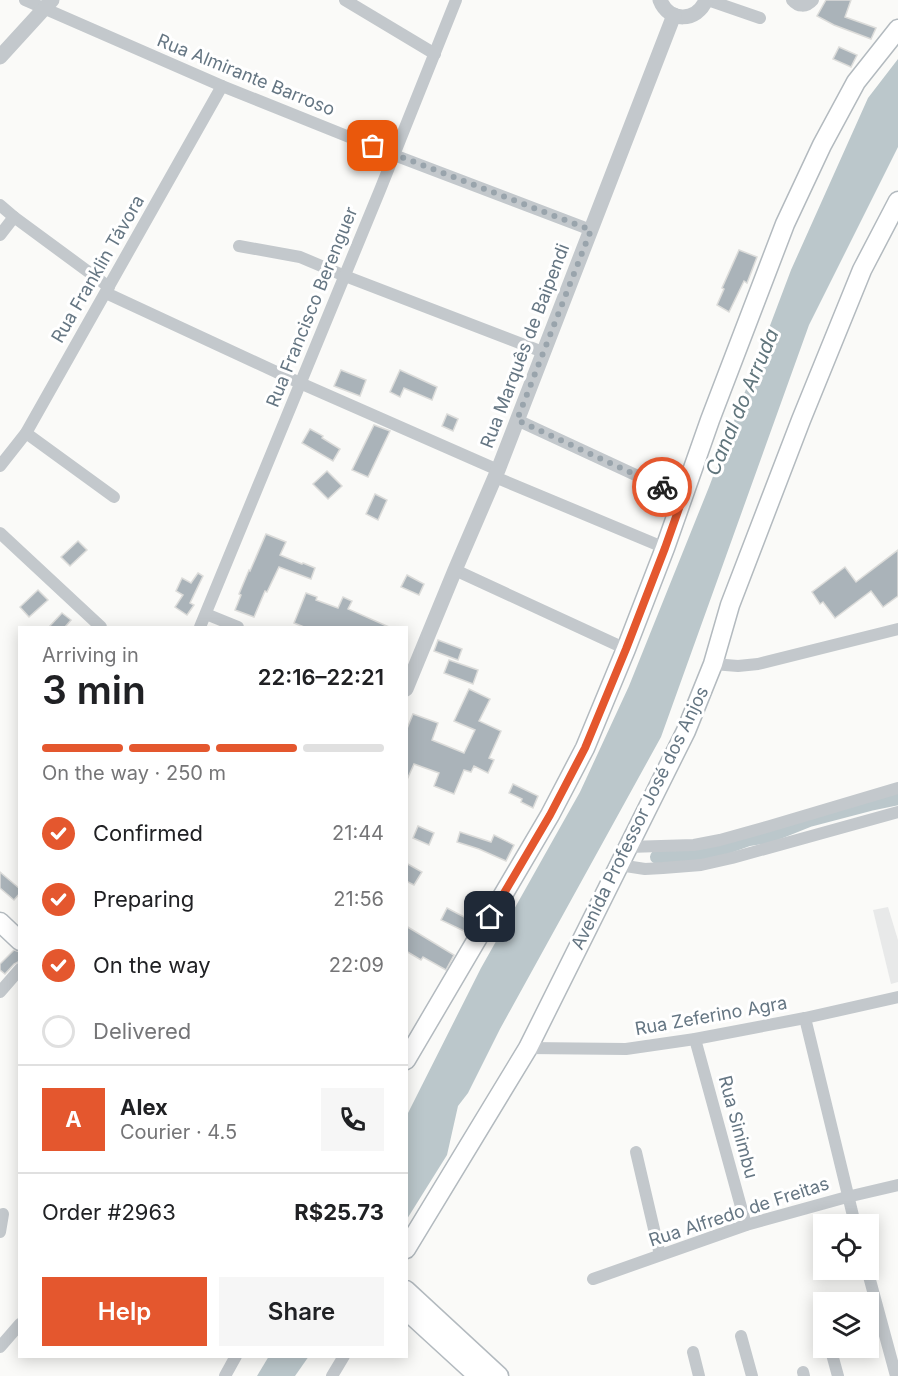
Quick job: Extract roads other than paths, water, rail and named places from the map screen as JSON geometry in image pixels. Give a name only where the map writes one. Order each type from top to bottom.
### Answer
[{"type":"main road","points":[[408,1057],[550,815],[585,748],[626,649],[665,548],[710,420],[803,184],[856,82],[898,29]]},
{"type":"main road","name":"Avenida Professor José dos Anjos","points":[[408,1246],[528,1048],[686,731],[713,664],[730,605],[862,270],[898,201]]},
{"type":"main road","points":[[0,922],[18,939]]},
{"type":"main road","points":[[408,1292],[499,1376]]},
{"type":"main road","points":[[408,1312],[478,1376]]},
{"type":"street","name":"Rua Almirante Barroso","points":[[25,0],[48,4],[222,86],[591,230]]},
{"type":"street","points":[[345,0],[435,54]]},
{"type":"street","name":"Rua Francisco Berenguer","points":[[200,626],[456,0]]},
{"type":"street","points":[[660,0],[667,11],[674,15],[687,17],[694,15],[707,0],[759,18]]},
{"type":"street","points":[[792,0],[795,4],[802,6],[810,4],[813,0]]},
{"type":"street","points":[[0,57],[48,4]]},
{"type":"street","name":"Rua Marquês de Baipendi","points":[[408,684],[496,473],[674,15]]},
{"type":"street","name":"Rua Franklin Távora","points":[[0,466],[26,433],[222,86]]},
{"type":"street","points":[[0,205],[107,290],[300,383],[665,548]]},
{"type":"street","points":[[0,235],[14,217]]},
{"type":"street","points":[[239,246],[300,257],[543,352]]},
{"type":"street","points":[[517,420],[683,497]]},
{"type":"street","points":[[26,433],[114,497]]},
{"type":"street","points":[[0,533],[100,626]]},
{"type":"street","points":[[455,570],[626,649]]},
{"type":"street","points":[[206,614],[235,626]]},
{"type":"street","points":[[713,664],[738,666],[758,664],[898,629]]},
{"type":"street","points":[[628,847],[694,845],[720,840],[898,788]]},
{"type":"street","points":[[619,865],[654,868],[701,865],[898,812]]},
{"type":"street","points":[[0,992],[18,971]]},
{"type":"street","name":"Rua Zeferino Agra","points":[[528,1048],[626,1049],[695,1039],[805,1018],[898,997]]},
{"type":"street","points":[[805,1018],[852,1214]]},
{"type":"street","name":"Rua Sinimbu","points":[[695,1039],[746,1226]]},
{"type":"street","points":[[636,1152],[660,1256]]},
{"type":"street","name":"Rua Alfredo de Freitas","points":[[593,1279],[746,1226],[898,1185]]},
{"type":"street","points":[[0,1232],[3,1214]]},
{"type":"street","points":[[870,1280],[896,1376]]},
{"type":"street","points":[[1,1343],[18,1326]]},
{"type":"street","points":[[741,1336],[752,1376]]},
{"type":"street","points":[[693,1352],[699,1376]]},
{"type":"street","points":[[225,1376],[235,1358]]},
{"type":"street","points":[[332,1376],[343,1358]]},
{"type":"street","points":[[833,1358],[838,1376]]},
{"type":"water","name":"Canal do Arruda","points":[[898,59],[898,147],[809,325],[661,737],[500,1029],[468,1093],[458,1106],[447,1155],[408,1217],[408,1113],[481,968],[580,792],[629,686],[709,487],[791,270],[868,98]]},
{"type":"water","points":[[268,1358],[308,1358],[295,1376],[257,1376]]},
{"type":"waterway","points":[[657,857],[690,858],[749,839],[769,836],[809,820],[898,798]]}]
